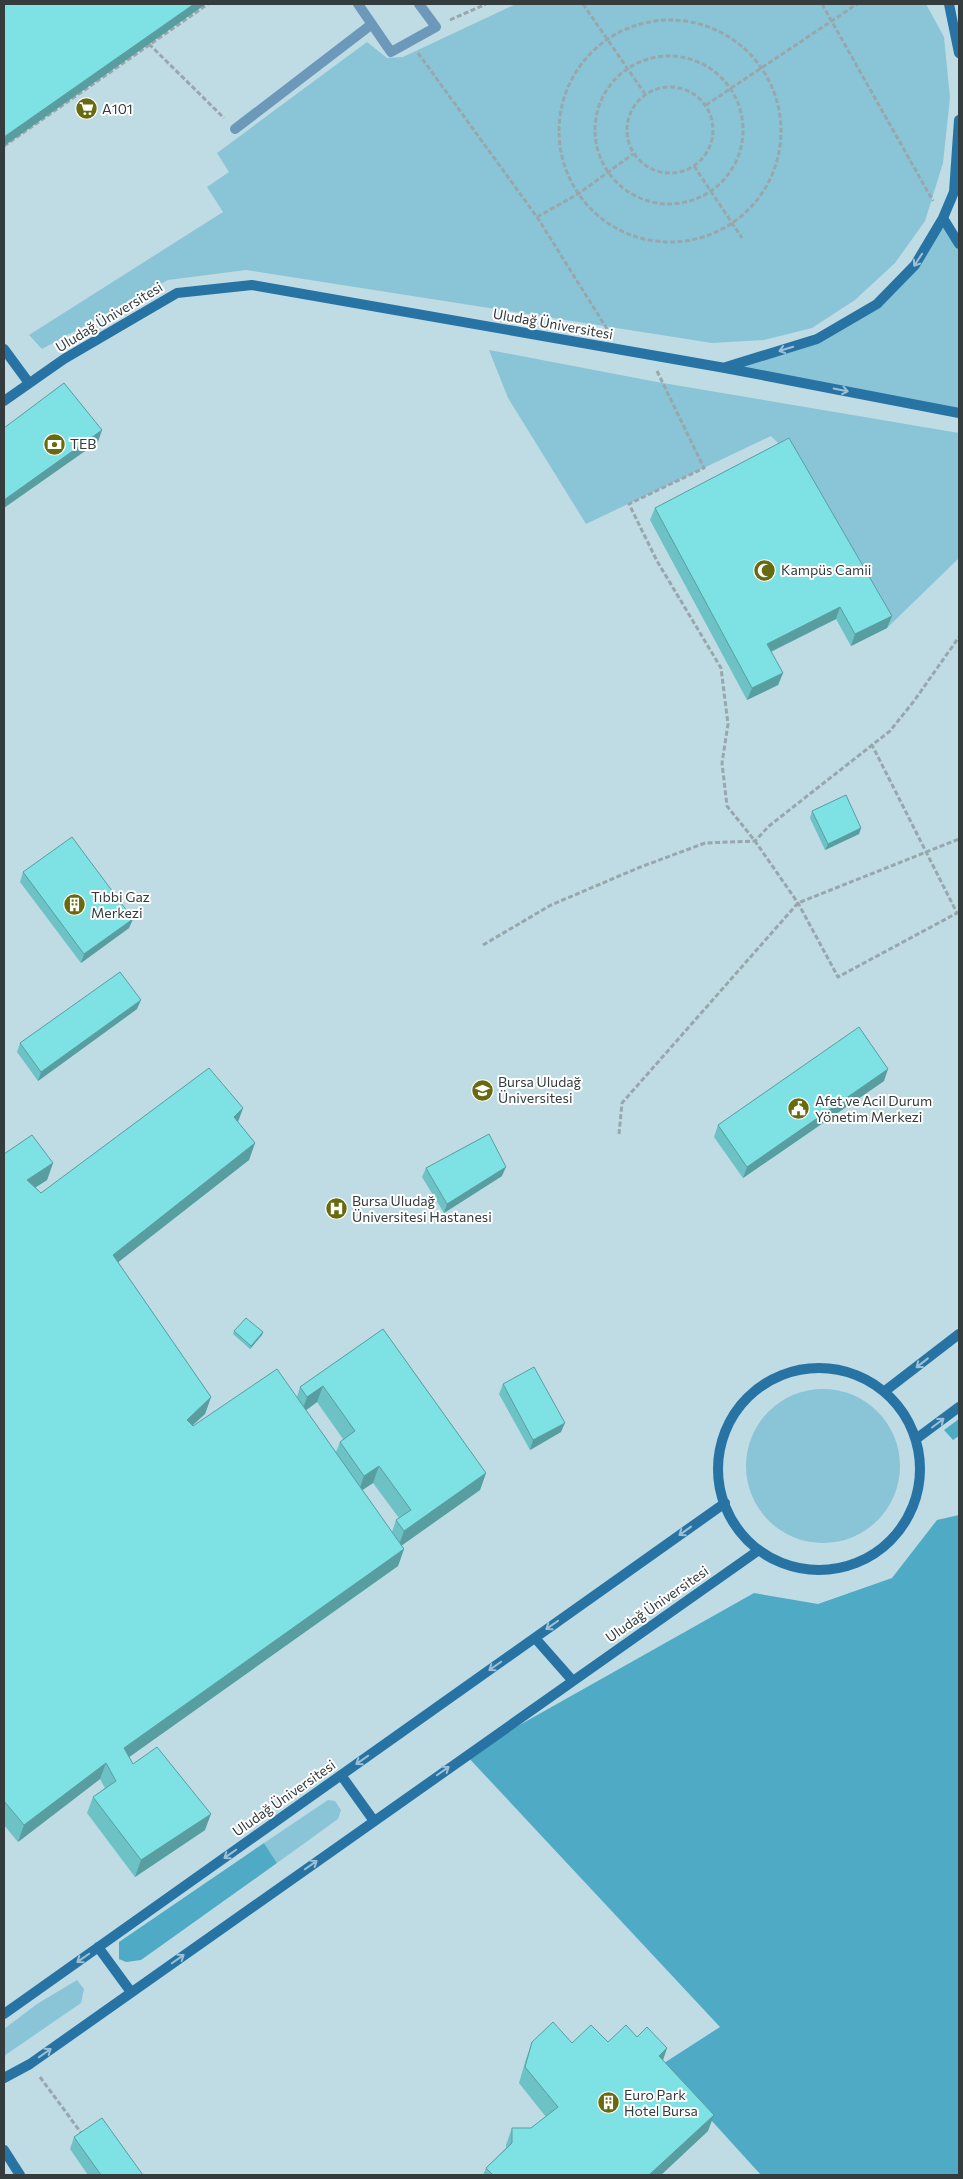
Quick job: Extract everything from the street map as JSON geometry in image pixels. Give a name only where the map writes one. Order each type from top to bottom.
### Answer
[{"type":"street","points":[[949,4],[959,16]]},
{"type":"street","points":[[949,4],[959,53]]},
{"type":"street","name":"Uludağ Üniversitesi","points":[[4,401],[64,359],[177,293],[252,285],[725,368],[817,339],[877,304],[915,265],[943,218],[956,189],[959,120]]},
{"type":"street","points":[[943,218],[959,244]]},
{"type":"street","points":[[4,349],[29,383]]},
{"type":"street","points":[[725,368],[959,413]]},
{"type":"street","points":[[885,1391],[959,1334]]},
{"type":"street","points":[[833,1369],[860,1377],[885,1391],[904,1413],[916,1439],[920,1471],[916,1502],[900,1529],[879,1553],[850,1566],[819,1572],[787,1566],[758,1550],[737,1530],[725,1503],[718,1475],[721,1447],[737,1410],[750,1395],[774,1374],[833,1369]]},
{"type":"street","points":[[916,1439],[959,1407]]},
{"type":"street","name":"Uludağ Üniversitesi","points":[[4,2014],[725,1503]]},
{"type":"street","name":"Uludağ Üniversitesi","points":[[4,2078],[30,2064],[758,1550]]},
{"type":"street","points":[[535,1638],[572,1680]]},
{"type":"street","points":[[341,1775],[374,1821]]},
{"type":"street","points":[[98,1947],[131,1992]]},
{"type":"street","points":[[4,2150],[20,2175]]},
{"type":"lane","points":[[358,4],[392,52],[436,27],[419,4]]},
{"type":"lane","points":[[235,129],[372,24]]},
{"type":"path","points":[[4,146],[208,4]]},
{"type":"path","points":[[436,27],[486,4]]},
{"type":"path","points":[[583,4],[645,94]]},
{"type":"path","points":[[822,4],[833,20],[943,218]]},
{"type":"path","points":[[706,106],[857,4]]},
{"type":"path","points":[[690,20],[731,36],[762,67],[780,107],[781,151],[765,191],[734,223],[694,240],[650,241],[609,225],[578,194],[560,154],[560,110],[576,70],[606,38],[646,21],[690,20]]},
{"type":"path","points":[[409,41],[537,218],[620,350]]},
{"type":"path","points":[[150,44],[235,129]]},
{"type":"path","points":[[653,57],[682,57],[709,68],[730,88],[742,115],[742,144],[731,171],[711,192],[684,203],[655,204],[628,193],[607,172],[595,146],[595,116],[606,90],[626,69],[653,57]]},
{"type":"path","points":[[660,87],[678,87],[694,93],[706,106],[712,121],[712,138],[706,154],[694,166],[678,172],[661,172],[646,166],[634,154],[627,139],[627,122],[633,106],[645,94],[660,87]]},
{"type":"path","points":[[537,218],[578,194],[634,154]]},
{"type":"path","points":[[694,166],[734,223],[742,238]]},
{"type":"path","points":[[650,355],[704,468],[629,504],[657,561],[721,668],[728,724],[722,763],[727,806],[755,841],[798,903],[838,977],[957,913],[872,745]]},
{"type":"path","points":[[483,945],[551,905],[638,868],[705,843],[755,841],[769,826],[890,731],[914,702],[959,636]]},
{"type":"path","points":[[619,1134],[622,1103],[798,903],[959,839]]},
{"type":"path","points":[[30,2064],[85,2138]]},
{"type":"shaded area","name":"Bursa Uludağ Üniversitesi","points":[[4,4],[959,4],[959,2175],[4,2175]]},
{"type":"shaded area","points":[[516,4],[926,4],[944,37],[950,98],[943,163],[925,221],[895,263],[855,300],[812,328],[764,340],[712,343],[246,270],[168,280],[42,349],[29,335],[223,212],[207,187],[229,172],[217,153],[367,42],[387,58],[403,57]]},
{"type":"shaded area","points":[[943,218],[959,244],[959,413],[725,368],[817,339],[877,304],[915,265]]},
{"type":"shaded area","points":[[489,350],[657,382],[959,433],[959,558],[887,628],[785,450],[771,436],[586,524],[508,398]]},
{"type":"shaded area","points":[[823,1389],[852,1395],[866,1402],[877,1412],[887,1423],[894,1437],[900,1466],[894,1495],[887,1509],[877,1520],[866,1530],[852,1537],[823,1543],[794,1537],[780,1530],[769,1520],[759,1509],[752,1495],[746,1466],[752,1437],[759,1423],[769,1412],[780,1402],[794,1395]]},
{"type":"shaded area","points":[[959,1419],[959,1436],[953,1440],[944,1430]]},
{"type":"shaded area","points":[[959,1515],[959,2175],[761,2175],[661,2065],[720,2027],[466,1755],[754,1593],[818,1604],[892,1578],[937,1520]]},
{"type":"shaded area","points":[[328,1800],[335,1801],[341,1810],[338,1819],[277,1863],[264,1843]]},
{"type":"shaded area","points":[[264,1843],[277,1863],[141,1960],[126,1962],[119,1959],[119,1942]]},
{"type":"shaded area","points":[[77,1980],[84,1989],[81,2003],[4,2056],[4,2029],[37,2004]]},
{"type":"building","points":[[4,4],[194,4],[4,137]]},
{"type":"building","points":[[64,383],[102,430],[4,500],[4,428]]},
{"type":"building","name":"Kampüs Camii","points":[[789,438],[892,616],[855,634],[840,607],[767,644],[783,673],[752,688],[655,508]]},
{"type":"building","points":[[846,795],[861,828],[828,844],[812,811]]},
{"type":"building","name":"Tıbbi Gaz Merkezi","points":[[72,837],[133,919],[84,954],[23,872]]},
{"type":"building","points":[[120,972],[141,1000],[41,1072],[20,1043]]},
{"type":"building","name":"Afet ve Acil Durum Yönetim Merkezi","points":[[859,1027],[888,1069],[747,1167],[718,1125]]},
{"type":"building","points":[[209,1068],[243,1108],[234,1117],[255,1143],[113,1255],[211,1397],[187,1420],[193,1426],[277,1369],[404,1549],[124,1748],[133,1764],[157,1747],[211,1814],[141,1860],[93,1797],[116,1781],[106,1763],[24,1825],[4,1801],[4,1154],[32,1135],[53,1163],[27,1180],[41,1193]]},
{"type":"building","points":[[489,1134],[506,1167],[447,1204],[426,1168]]},
{"type":"building","points":[[246,1318],[263,1332],[251,1346],[234,1331]]},
{"type":"building","points":[[383,1329],[486,1473],[404,1531],[396,1520],[411,1510],[379,1466],[364,1476],[340,1442],[355,1431],[323,1386],[307,1397],[300,1387]]},
{"type":"building","points":[[534,1367],[565,1423],[533,1440],[503,1384]]},
{"type":"building","name":"Euro Park Hotel Bursa","points":[[553,2022],[572,2043],[591,2025],[608,2042],[626,2025],[637,2037],[647,2027],[667,2048],[659,2056],[714,2115],[649,2175],[493,2175],[486,2168],[512,2143],[512,2128],[531,2128],[558,2107],[525,2067],[532,2042]]},
{"type":"building","points":[[102,2118],[143,2175],[101,2175],[74,2137]]},
{"type":"place","name":"A101","points":[[86,109]]},
{"type":"place","name":"TEB","points":[[54,444]]},
{"type":"place","name":"Kampüs Camii","points":[[765,570]]},
{"type":"place","name":"Tıbbi Gaz Merkezi","points":[[75,905]]},
{"type":"place","name":"Bursa Uludağ Üniversitesi","points":[[482,1090]]},
{"type":"place","name":"Afet ve Acil Durum Yönetim Merkezi","points":[[799,1109]]},
{"type":"place","name":"Bursa Uludağ Üniversitesi Hastanesi","points":[[336,1209]]},
{"type":"place","name":"Euro Park Hotel Bursa","points":[[608,2103]]}]
